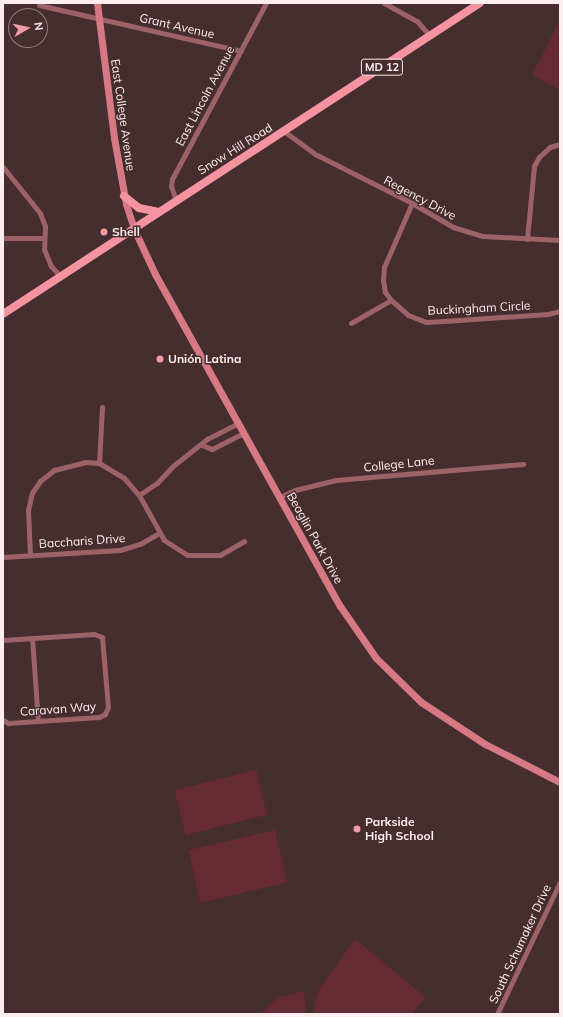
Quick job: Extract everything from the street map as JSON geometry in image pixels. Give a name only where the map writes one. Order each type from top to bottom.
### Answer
[{"type":"main road","name":"East College Avenue","points":[[97,3],[114,138],[124,196],[134,229]]},
{"type":"main road","name":"Snow Hill Road","points":[[3,314],[285,132],[480,3]]},
{"type":"main road","points":[[124,196],[139,208],[159,212]]},
{"type":"main road","name":"Beaglin Park Drive","points":[[134,229],[155,274],[340,606],[363,641],[388,671],[421,702],[453,725],[560,782]]},
{"type":"street","name":"East Lincoln Avenue","points":[[176,201],[172,186],[172,178],[266,3]]},
{"type":"street","points":[[384,3],[417,21],[430,36]]},
{"type":"street","name":"Grant Avenue","points":[[39,4],[241,51]]},
{"type":"street","name":"Regency Drive","points":[[285,132],[317,155],[412,203],[453,227],[469,233],[527,239],[560,240]]},
{"type":"street","points":[[527,239],[534,166],[539,157],[550,146],[560,144]]},
{"type":"street","points":[[3,167],[40,213],[44,222],[44,238],[47,258],[60,276]]},
{"type":"street","name":"Buckingham Circle","points":[[412,203],[384,267],[383,280],[385,292],[391,300],[408,315],[426,322],[548,314],[560,311]]},
{"type":"street","points":[[3,238],[44,238]]},
{"type":"street","points":[[351,323],[391,300]]},
{"type":"street","points":[[98,463],[102,407]]},
{"type":"street","points":[[139,495],[162,479],[181,459],[202,445],[207,439],[239,423]]},
{"type":"street","points":[[202,445],[212,449],[244,433]]},
{"type":"street","points":[[30,555],[29,502],[40,481],[54,470],[69,464],[98,463],[124,478],[139,495],[159,533],[178,550],[187,555],[200,557],[220,554],[244,541]]},
{"type":"street","name":"College Lane","points":[[280,497],[296,490],[336,480],[523,464]]},
{"type":"street","name":"Baccharis Drive","points":[[3,557],[125,549],[148,540],[159,533]]},
{"type":"street","name":"Caravan Way","points":[[3,640],[94,634],[102,637],[104,645],[108,707],[105,714],[99,717],[8,723],[3,720]]},
{"type":"street","points":[[32,638],[38,721]]},
{"type":"street","name":"South Schumaker Drive","points":[[497,1014],[560,882]]},
{"type":"shaded area","points":[[560,20],[560,90],[532,75]]},
{"type":"shaded area","points":[[256,770],[267,815],[186,835],[174,790]]},
{"type":"shaded area","points":[[275,830],[287,883],[200,903],[188,850]]},
{"type":"shaded area","points":[[355,939],[424,996],[424,1000],[411,1014],[314,1014],[315,1001],[320,988]]},
{"type":"shaded area","points":[[304,991],[306,1014],[260,1014],[279,997]]},
{"type":"place","name":"Shell","points":[[104,232]]},
{"type":"place","name":"Unión Latina","points":[[160,359]]},
{"type":"place","name":"Parkside High School","points":[[357,829]]}]
